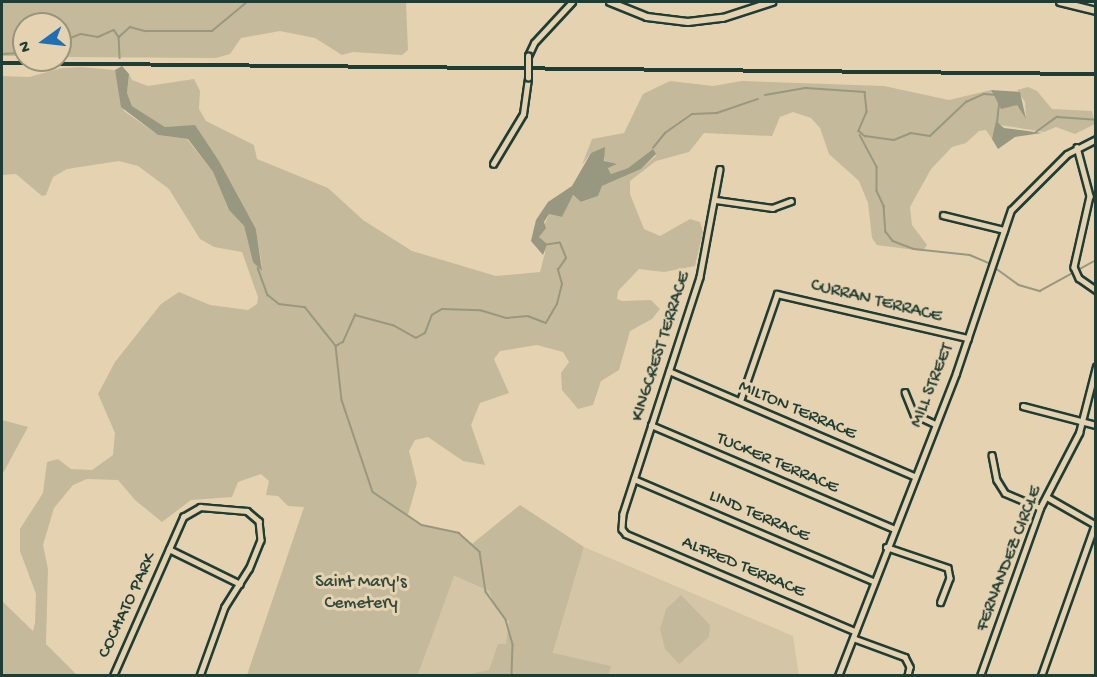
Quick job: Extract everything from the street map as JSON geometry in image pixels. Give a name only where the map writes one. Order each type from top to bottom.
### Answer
[{"type":"main road","points":[[610,2],[647,17],[688,22],[723,18],[772,2]]},
{"type":"main road","points":[[1060,2],[1095,11]]},
{"type":"street","points":[[494,164],[523,114],[528,78],[528,56],[534,43],[572,2]]},
{"type":"street","name":"MILL STREET","points":[[838,675],[968,338],[1004,230],[1018,200],[1077,147],[1095,139]]},
{"type":"street","points":[[1077,147],[1093,189],[1074,259],[1078,278],[1095,291]]},
{"type":"street","name":"KINGCREST TERRACE","points":[[622,529],[622,514],[700,278],[720,170]]},
{"type":"street","points":[[716,200],[772,208],[791,201]]},
{"type":"street","points":[[943,215],[1004,230]]},
{"type":"street","name":"CURRAN TERRACE","points":[[740,401],[777,294],[968,338]]},
{"type":"street","name":"FERNANDEZ CIRCLE","points":[[980,675],[1040,508],[1083,422],[1095,367]]},
{"type":"street","name":"MILTON TERRACE","points":[[669,371],[914,476]]},
{"type":"street","points":[[905,392],[914,414],[935,424]]},
{"type":"street","points":[[1023,406],[1095,425]]},
{"type":"street","name":"TUCKER TERRACE","points":[[651,425],[893,528]]},
{"type":"street","points":[[992,455],[997,480],[1005,493],[1040,508]]},
{"type":"street","name":"LIND TERRACE","points":[[634,478],[873,581]]},
{"type":"street","points":[[1041,675],[1095,525],[1047,496]]},
{"type":"street","name":"COCHATO PARK","points":[[113,675],[176,532],[186,514],[196,508],[250,512],[259,521],[262,531],[251,564],[240,584],[169,549]]},
{"type":"street","name":"ALFRED TERRACE","points":[[622,529],[626,534],[855,631]]},
{"type":"street","points":[[886,547],[948,568],[950,578],[941,602]]},
{"type":"street","points":[[200,675],[223,612],[240,584]]},
{"type":"street","points":[[853,638],[904,657],[910,664],[908,675]]},
{"type":"shaded area","points":[[122,66],[129,74],[127,93],[132,106],[165,127],[195,125],[219,161],[256,229],[262,271],[253,262],[244,226],[229,210],[213,172],[188,139],[158,135],[121,107],[115,70]]},
{"type":"shaded area","points":[[991,90],[1020,92],[1026,119],[1017,105],[1001,109]]},
{"type":"shaded area","points":[[996,121],[1004,128],[1042,133],[1015,137],[998,149],[992,139]]},
{"type":"shaded area","points":[[605,147],[604,161],[617,164],[608,168],[611,174],[628,168],[653,149],[656,154],[641,169],[602,186],[598,196],[581,202],[573,195],[562,217],[549,214],[544,222],[546,228],[539,237],[547,244],[543,255],[531,241],[536,220],[548,202],[572,186],[591,153]]},
{"type":"shaded area","points":[[584,547],[793,636],[799,676],[609,675],[610,666],[553,654]]},
{"type":"shaded area","points":[[453,576],[489,591],[496,609],[509,620],[504,675],[418,676]]},
{"type":"green space","points":[[2,2],[406,2],[408,50],[402,55],[353,52],[342,55],[315,38],[280,31],[241,38],[230,54],[216,58],[72,57],[72,12],[12,12],[12,56],[2,56]]},
{"type":"green space","name":"Saint Mary's Cemetery","points":[[72,67],[115,70],[124,111],[158,135],[187,139],[213,172],[229,210],[244,226],[250,250],[262,267],[256,229],[219,161],[195,126],[165,127],[132,106],[127,93],[129,74],[132,80],[148,86],[194,79],[200,91],[199,109],[206,121],[254,145],[257,159],[328,188],[363,220],[412,251],[496,276],[540,272],[545,253],[543,241],[539,238],[549,214],[562,217],[572,195],[582,202],[598,196],[602,186],[641,169],[656,156],[653,149],[628,168],[611,174],[608,167],[615,165],[605,161],[603,152],[591,153],[582,165],[592,139],[624,133],[643,94],[670,81],[713,86],[742,81],[884,86],[949,100],[991,90],[999,105],[1017,105],[1026,118],[1025,102],[1017,90],[1028,87],[1037,91],[1052,109],[1092,111],[1095,124],[1075,134],[1056,127],[1044,132],[1000,125],[992,139],[986,130],[979,131],[966,143],[952,147],[931,169],[910,207],[912,225],[927,245],[923,251],[877,245],[872,238],[868,203],[859,181],[829,154],[820,128],[811,118],[793,112],[780,117],[772,136],[704,133],[689,152],[656,161],[630,181],[630,194],[644,229],[660,236],[690,219],[700,222],[703,232],[695,266],[664,272],[639,269],[618,291],[617,299],[622,301],[651,300],[660,309],[652,319],[630,331],[619,370],[601,381],[593,405],[578,409],[562,390],[561,373],[569,362],[563,352],[537,345],[500,351],[494,359],[509,393],[480,403],[471,425],[485,465],[463,461],[428,437],[415,440],[409,451],[417,483],[408,515],[422,525],[459,533],[472,544],[520,505],[584,547],[553,653],[611,666],[609,675],[466,675],[489,670],[498,644],[506,644],[509,621],[496,609],[489,591],[454,576],[418,675],[247,675],[304,507],[288,506],[278,496],[266,495],[269,481],[261,474],[238,482],[232,497],[191,500],[162,522],[135,500],[118,480],[87,479],[73,485],[54,508],[43,545],[48,569],[46,644],[77,675],[2,675],[2,601],[33,631],[35,623],[36,594],[20,551],[20,529],[43,493],[47,462],[58,459],[71,469],[92,470],[113,455],[115,433],[98,394],[115,362],[161,304],[179,292],[210,305],[248,310],[257,304],[258,297],[242,252],[214,247],[200,239],[169,189],[138,166],[119,161],[67,169],[53,177],[46,195],[42,196],[16,174],[2,175],[2,76],[29,77],[47,72],[72,72]]},
{"type":"green space","points":[[2,420],[28,427],[2,475]]},
{"type":"green space","points":[[681,595],[710,625],[709,637],[679,664],[665,649],[660,629],[666,609]]},
{"type":"waterway","points":[[119,37],[130,27],[145,31],[212,31],[247,2]]},
{"type":"waterway","points":[[72,37],[81,34],[98,37],[114,30],[119,37],[120,58]]},
{"type":"waterway","points":[[2,54],[12,54]]},
{"type":"waterway","points":[[765,95],[806,88],[865,92],[867,112],[859,131],[865,136],[894,140],[911,133],[930,136],[966,102],[984,94],[997,95]]},
{"type":"waterway","points":[[653,148],[665,133],[692,114],[717,113],[758,99]]},
{"type":"waterway","points":[[997,123],[999,104]]},
{"type":"waterway","points":[[1036,132],[1057,117],[1096,120]]},
{"type":"waterway","points":[[860,135],[877,167],[877,191],[884,206],[886,232],[893,241],[914,249],[970,255],[989,263]]},
{"type":"waterway","points":[[258,268],[268,295],[279,304],[305,307],[336,346],[343,342],[355,315],[393,325],[416,338],[425,333],[432,315],[442,309],[480,310],[506,318],[528,316],[546,323],[557,304],[562,284],[558,270],[566,258],[560,243],[545,245]]},
{"type":"waterway","points":[[1080,269],[1096,260]]},
{"type":"waterway","points":[[997,269],[1019,285],[1040,291],[1071,274]]},
{"type":"waterway","points":[[336,346],[342,400],[373,492],[422,525],[459,533],[480,552],[486,592],[506,620],[513,645],[512,676]]},
{"type":"railway","points":[[2,63],[1096,74]]}]
